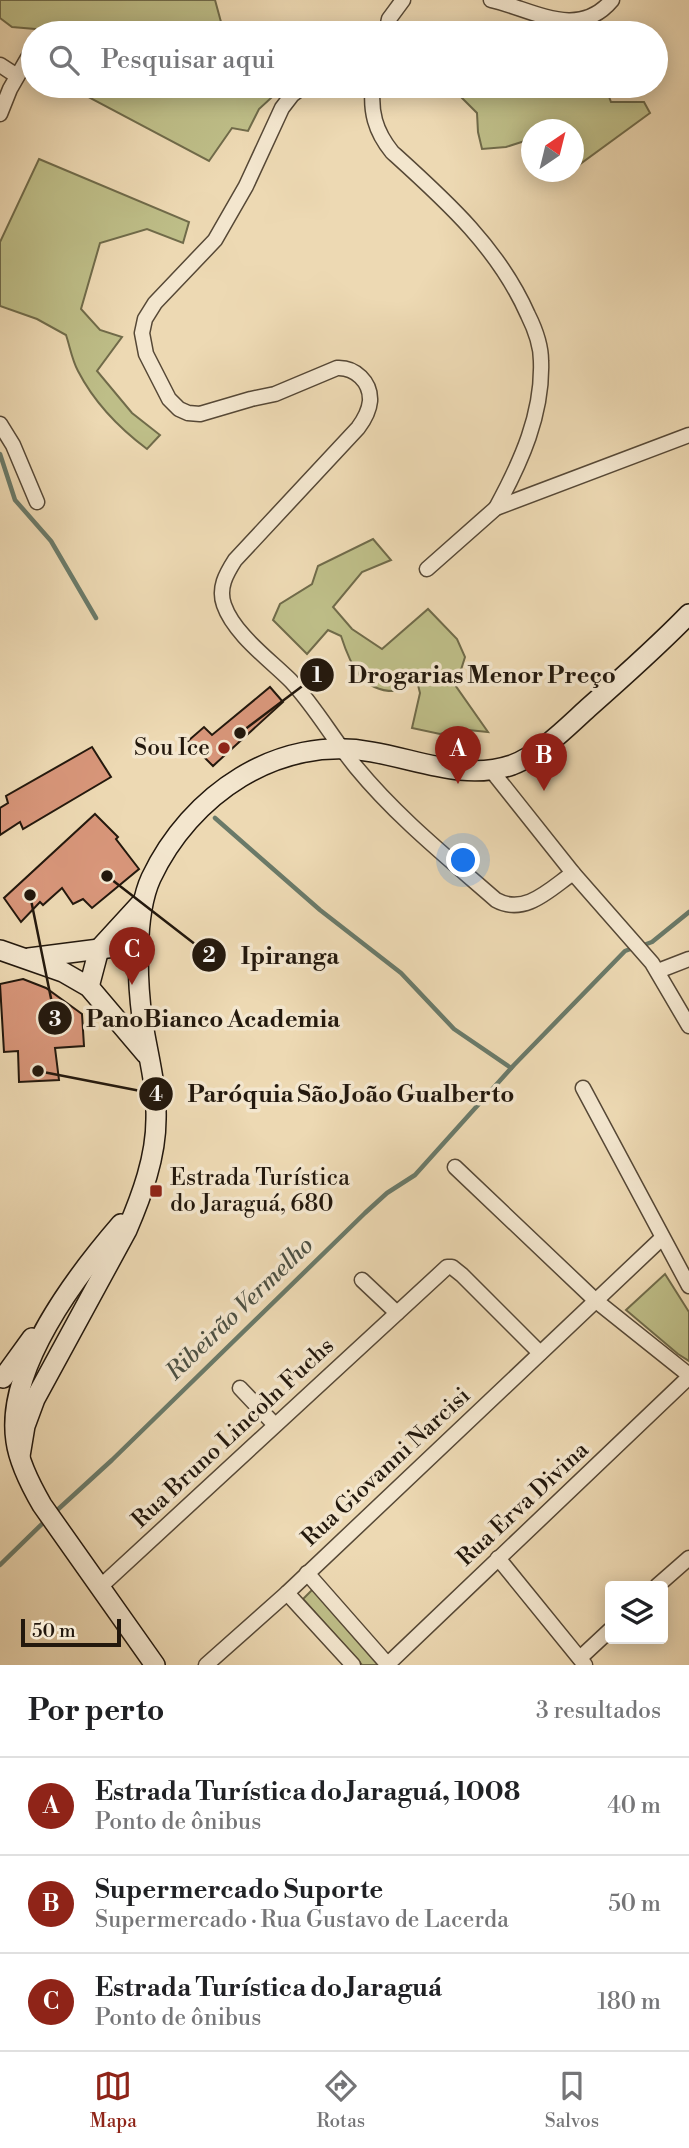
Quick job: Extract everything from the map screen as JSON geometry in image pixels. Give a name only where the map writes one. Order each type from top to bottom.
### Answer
[{"type":"main road","points":[[23,1398],[116,1252],[137,1205],[153,1150],[156,1118],[143,1021],[139,953],[143,901],[151,879],[170,844],[192,816],[228,784],[264,764],[293,754],[342,748],[373,752],[431,767],[491,770],[530,757],[565,729],[689,614]]},
{"type":"main road","points":[[89,988],[99,948],[143,901]]},
{"type":"main road","points":[[28,958],[115,947],[139,953]]},
{"type":"main road","points":[[0,950],[64,972],[89,988],[149,1058]]},
{"type":"main road","points":[[120,1022],[133,1027],[143,1021]]},
{"type":"main road","points":[[2,1379],[137,1205]]},
{"type":"main road","points":[[52,1317],[26,1373],[16,1442],[20,1456],[30,1484],[42,1505],[155,1665]]},
{"type":"main road","points":[[2,1379],[26,1373],[35,1378],[23,1398]]},
{"type":"street","points":[[391,21],[403,0]]},
{"type":"street","points":[[491,0],[551,18],[582,20],[595,15],[612,0]]},
{"type":"street","points":[[0,65],[17,76]]},
{"type":"street","points":[[0,114],[21,69]]},
{"type":"street","points":[[290,98],[282,108],[246,186],[215,240],[155,303],[145,319],[142,333],[146,354],[169,398],[178,409],[188,414],[200,414],[275,394],[337,368],[347,368],[356,373],[368,386],[370,400],[367,415],[358,428],[235,560],[224,577],[224,605],[234,621],[314,708],[342,748],[385,800],[496,900],[506,906],[530,902],[573,873]]},
{"type":"street","points":[[372,98],[371,106],[382,139],[391,152],[471,227],[499,261],[520,296],[536,333],[541,359],[540,394],[533,427],[516,470],[496,508]]},
{"type":"street","points":[[0,424],[13,445],[37,502]]},
{"type":"street","points":[[427,569],[496,508],[689,435]]},
{"type":"street","points":[[491,770],[573,873],[655,967],[689,1026]]},
{"type":"street","points":[[655,967],[689,959]]},
{"type":"street","points":[[583,1088],[689,1286]]},
{"type":"street","points":[[455,1167],[595,1300],[689,1376]]},
{"type":"street","name":"Rua Giovanni Narcisi","points":[[205,1665],[287,1593],[662,1238]]},
{"type":"street","name":"Rua Bruno Lincoln Fuchs","points":[[100,1587],[444,1270],[452,1267],[462,1275],[540,1353]]},
{"type":"street","points":[[362,1280],[397,1313]]},
{"type":"street","name":"Rua Erva Divina","points":[[388,1665],[689,1376]]},
{"type":"street","points":[[240,1388],[274,1424]]},
{"type":"street","points":[[498,1558],[583,1662],[605,1636]]},
{"type":"street","points":[[663,1581],[689,1558]]},
{"type":"street","points":[[307,1573],[388,1665]]},
{"type":"street","points":[[287,1593],[354,1665]]},
{"type":"green space","points":[[0,0],[215,0],[221,21],[21,21],[21,28],[12,27],[0,18]]},
{"type":"green space","points":[[90,98],[271,98],[259,109],[248,131],[232,128],[209,161]]},
{"type":"green space","points":[[462,98],[610,98],[611,102],[644,102],[650,113],[584,161],[584,119],[521,119],[521,142],[506,147],[482,149],[477,113]]},
{"type":"green space","points":[[39,159],[189,222],[183,243],[147,229],[100,243],[81,309],[100,330],[122,337],[97,371],[132,413],[160,435],[147,449],[99,404],[76,367],[66,335],[37,319],[0,306],[0,242]]},
{"type":"green space","points":[[373,539],[391,560],[362,572],[333,607],[352,629],[382,649],[428,609],[457,639],[465,657],[459,676],[453,682],[488,732],[458,729],[440,734],[412,728],[420,693],[417,681],[404,676],[397,691],[375,687],[366,682],[353,666],[341,636],[328,630],[307,654],[273,620],[280,604],[312,584],[318,566]]},
{"type":"green space","points":[[665,1274],[689,1312],[689,1361],[626,1310]]},
{"type":"green space","points":[[314,1588],[383,1665],[362,1665],[303,1599]]},
{"type":"building","points":[[270,687],[283,702],[213,766],[188,741],[204,727],[212,735]]},
{"type":"building","points":[[92,747],[111,777],[23,829],[20,822],[0,835],[0,808],[8,803],[6,796]]},
{"type":"building","points":[[95,814],[118,837],[116,839],[139,869],[92,908],[83,899],[73,904],[62,888],[43,905],[40,902],[21,922],[4,898]]},
{"type":"building","points":[[23,979],[46,988],[82,1014],[84,1046],[55,1048],[59,1080],[19,1082],[18,1051],[4,1052],[0,984]]},
{"type":"waterway","points":[[0,454],[15,500],[51,541],[96,618]]},
{"type":"waterway","points":[[215,818],[320,910],[401,973],[454,1029],[511,1068]]},
{"type":"waterway","name":"Ribeirão Vermelho","points":[[641,946],[652,942],[689,912]]},
{"type":"waterway","name":"Ribeirão Vermelho","points":[[54,1513],[112,1460],[365,1213],[387,1193],[415,1175],[514,1065],[625,951],[633,948]]},
{"type":"waterway","name":"Ribeirão Vermelho","points":[[0,1565],[45,1521]]},
{"type":"place","name":"Drogarias Menor Preço","points":[[240,733]]},
{"type":"place","name":"Sou Ice","points":[[224,748]]},
{"type":"place","name":"Estrada Turística do Jaraguá, 1008","points":[[458,784]]},
{"type":"place","name":"Supermercado Suporte","points":[[544,791]]},
{"type":"place","name":"Ipiranga","points":[[107,876]]},
{"type":"place","name":"PanoBianco Academia","points":[[30,895]]},
{"type":"place","name":"Estrada Turística do Jaraguá","points":[[132,985]]},
{"type":"place","name":"Paróquia São João Gualberto","points":[[38,1071]]},
{"type":"place","name":"Estrada Turística do Jaraguá, 680","points":[[156,1191]]}]
